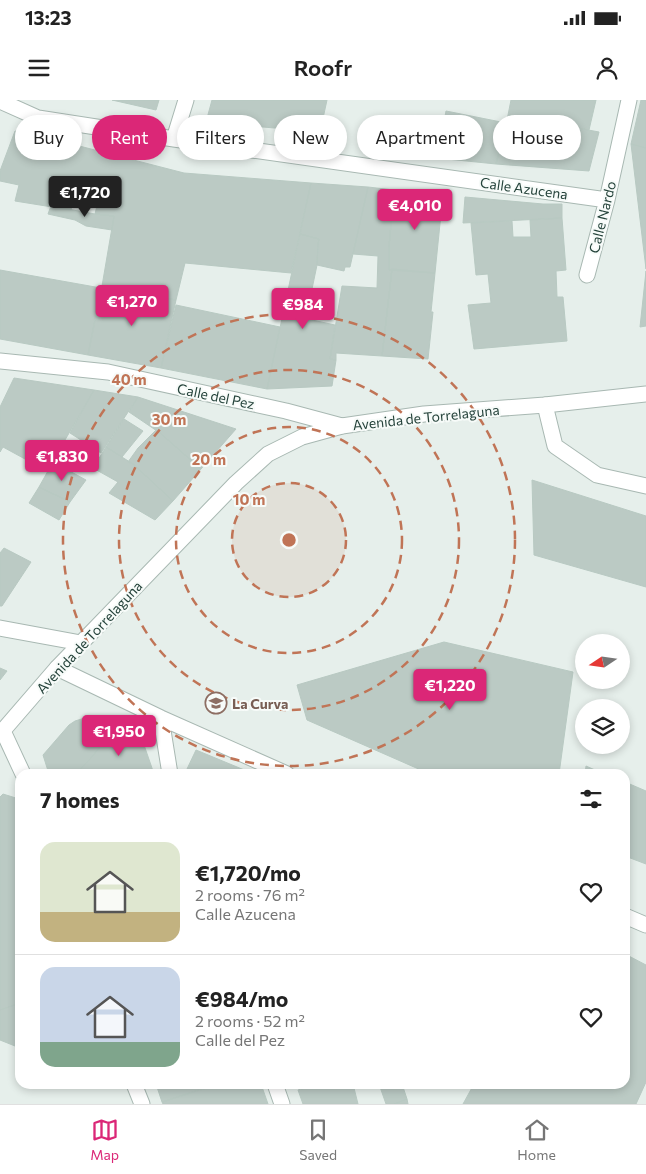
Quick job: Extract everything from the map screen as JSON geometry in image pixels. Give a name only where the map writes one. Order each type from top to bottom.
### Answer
[{"type":"street","points":[[174,139],[186,100]]},
{"type":"street","name":"Calle Nardo","points":[[587,275],[607,200],[628,100]]},
{"type":"street","name":"Calle Azucena","points":[[0,101],[38,118],[607,200]]},
{"type":"street","name":"Calle del Pez","points":[[0,361],[108,372],[286,411],[342,426]]},
{"type":"street","name":"Avenida de Torrelaguna","points":[[1,732],[81,643],[236,483],[268,454],[302,437],[342,426],[424,414],[545,405],[646,394]]},
{"type":"street","points":[[545,405],[554,446],[597,476],[646,486]]},
{"type":"street","points":[[0,628],[81,643]]},
{"type":"street","points":[[57,668],[161,718],[276,769]]},
{"type":"street","points":[[161,718],[169,769]]},
{"type":"street","points":[[1,732],[21,769]]},
{"type":"street","points":[[630,918],[646,924]]},
{"type":"street","points":[[136,1089],[142,1104]]},
{"type":"street","points":[[277,1089],[282,1104]]},
{"type":"building","points":[[112,100],[159,100],[156,110]]},
{"type":"building","points":[[212,100],[327,100],[324,115],[274,115],[274,128],[264,127],[264,115],[208,115]]},
{"type":"building","points":[[511,100],[596,100],[589,130],[581,129],[581,115],[508,115]]},
{"type":"building","points":[[641,100],[646,100],[646,148],[631,144]]},
{"type":"building","points":[[446,111],[466,115],[445,115]]},
{"type":"building","points":[[483,118],[493,120],[493,160],[497,160],[496,164],[457,160],[483,160]]},
{"type":"building","points":[[581,129],[599,132],[589,171],[496,164],[497,160],[581,160]]},
{"type":"building","points":[[15,131],[15,160],[82,160],[82,147],[92,149],[92,160],[134,160],[184,173],[311,183],[291,273],[185,263],[176,300],[102,286],[114,216],[95,214],[99,197],[74,194],[71,210],[15,201],[19,185],[0,181],[0,171]]},
{"type":"building","points":[[631,144],[646,148],[646,269]]},
{"type":"building","points":[[311,183],[368,187],[350,267],[345,267],[344,271],[317,265],[319,239],[300,234]]},
{"type":"building","points":[[368,187],[394,190],[389,247],[389,270],[392,269],[382,356],[336,353],[336,360],[330,359],[342,286],[377,288],[378,256],[353,254]]},
{"type":"building","points":[[394,190],[443,194],[435,273],[389,270]]},
{"type":"building","points":[[465,197],[562,204],[562,218],[463,223]]},
{"type":"building","points":[[51,206],[114,216],[112,230],[86,226],[75,220],[48,214]]},
{"type":"building","points":[[562,218],[566,270],[556,271],[557,297],[563,297],[567,341],[474,349],[468,305],[491,303],[488,274],[476,275],[471,223],[512,221],[513,237],[531,237],[530,220]]},
{"type":"building","points":[[300,234],[319,239],[317,265],[312,289],[317,290],[312,310],[314,310],[312,320],[335,325],[330,359],[336,360],[332,386],[267,389]]},
{"type":"building","points":[[392,269],[435,273],[428,359],[382,356]]},
{"type":"building","points":[[0,270],[101,288],[88,355],[0,339]]},
{"type":"building","points":[[646,271],[646,326],[640,327]]},
{"type":"building","points":[[102,286],[176,300],[161,368],[88,355]]},
{"type":"building","points":[[176,305],[280,327],[267,389],[161,368]]},
{"type":"building","points":[[14,378],[94,390],[47,471],[3,447],[0,452],[0,407]]},
{"type":"building","points":[[94,390],[138,397],[101,453],[70,433]]},
{"type":"building","points":[[138,397],[236,429],[201,469],[160,433],[129,412]]},
{"type":"building","points":[[124,419],[143,431],[122,457],[106,447]]},
{"type":"building","points":[[156,430],[201,469],[173,501],[133,464],[128,462],[138,448]]},
{"type":"building","points":[[106,447],[133,464],[173,501],[155,520],[109,493],[118,482],[93,468]]},
{"type":"building","points":[[53,462],[86,480],[70,502],[39,487]]},
{"type":"building","points":[[532,480],[646,516],[646,587],[534,555]]},
{"type":"building","points":[[39,487],[70,502],[59,520],[29,503]]},
{"type":"building","points":[[4,548],[31,562],[2,606],[0,606],[0,553]]},
{"type":"building","points":[[444,642],[573,672],[560,769],[419,769],[307,720],[297,685]]},
{"type":"building","points":[[0,668],[7,671],[0,680]]},
{"type":"building","points":[[88,717],[114,729],[81,769],[47,769],[43,755],[69,725]]},
{"type":"building","points":[[114,729],[143,742],[152,769],[80,769]]},
{"type":"building","points":[[196,750],[242,769],[187,769]]},
{"type":"building","points":[[630,784],[646,791],[646,864],[630,858]]},
{"type":"building","points":[[3,794],[15,798],[15,1005],[0,1010],[0,797]]},
{"type":"building","points":[[630,957],[646,965],[646,1082],[636,1104],[463,1104],[471,1089],[630,1089]]},
{"type":"building","points":[[15,1005],[15,1046],[0,1040],[0,1010]]},
{"type":"building","points":[[158,1089],[202,1089],[162,1102]]},
{"type":"building","points":[[203,1089],[263,1089],[268,1104],[163,1104],[162,1102]]},
{"type":"building","points":[[354,1089],[358,1104],[303,1104],[298,1090]]},
{"type":"building","points":[[381,1089],[404,1089],[407,1099],[394,1104],[386,1104]]},
{"type":"building","points":[[407,1099],[408,1104],[394,1104]]},
{"type":"place","name":"La Curva","points":[[216,703]]}]
